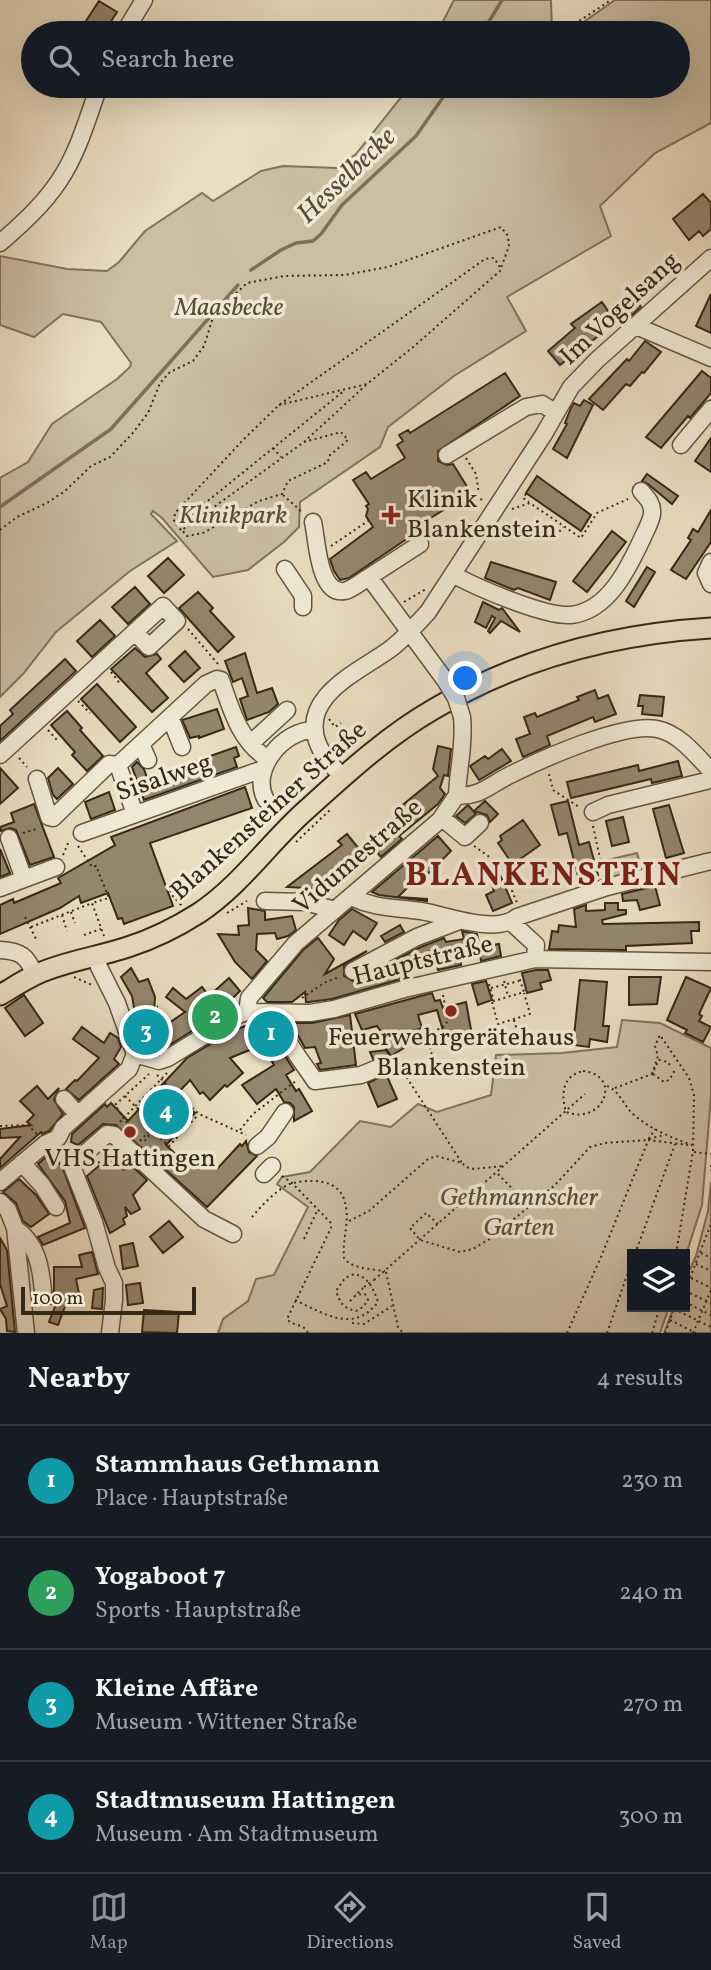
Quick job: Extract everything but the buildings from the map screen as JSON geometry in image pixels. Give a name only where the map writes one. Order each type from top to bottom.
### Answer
[{"type":"main road","name":"Blankensteiner Straße","points":[[0,995],[35,975],[101,947],[158,936],[202,911],[342,777],[433,709],[490,680],[525,666],[603,643],[662,632],[711,628]]},
{"type":"street","points":[[131,21],[144,0]]},
{"type":"street","points":[[0,243],[33,213],[61,179],[95,98]]},
{"type":"street","name":"Im Vogelsang","points":[[315,730],[316,714],[326,695],[410,633],[428,612],[544,434],[571,387],[711,258]]},
{"type":"street","points":[[636,326],[711,358]]},
{"type":"street","points":[[447,455],[526,407],[541,404],[555,412]]},
{"type":"street","points":[[681,445],[711,409]]},
{"type":"street","points":[[454,575],[473,585],[547,611],[569,615],[587,612],[602,602],[629,566],[652,515],[651,501],[640,491]]},
{"type":"street","points":[[313,522],[319,566],[332,588],[340,591],[347,591],[420,544]]},
{"type":"street","points":[[711,562],[706,573],[711,584]]},
{"type":"street","points":[[285,569],[303,596],[303,607]]},
{"type":"street","points":[[369,577],[456,698],[462,717],[463,746],[457,795]]},
{"type":"street","points":[[8,755],[135,632]]},
{"type":"street","points":[[37,779],[49,817],[53,818],[109,764],[118,765],[206,684],[217,678],[221,680],[238,727],[265,764]]},
{"type":"street","points":[[251,743],[287,710]]},
{"type":"street","points":[[170,717],[183,747]]},
{"type":"street","name":"Vidumestraße","points":[[247,1012],[249,998],[296,943],[442,818],[457,795],[470,797],[526,767],[609,735],[639,729],[657,729],[669,733],[684,743],[711,771]]},
{"type":"street","points":[[266,800],[262,780],[265,764],[295,734],[315,730],[320,748],[342,777]]},
{"type":"street","points":[[141,744],[148,760]]},
{"type":"street","name":"Sisalweg","points":[[82,833],[265,764]]},
{"type":"street","points":[[118,765],[135,814]]},
{"type":"street","points":[[593,812],[608,805],[706,781],[711,777]]},
{"type":"street","points":[[442,818],[465,837],[480,823]]},
{"type":"street","points":[[9,838],[24,879]]},
{"type":"street","points":[[353,971],[417,937],[459,921],[711,861]]},
{"type":"street","points":[[0,888],[56,867]]},
{"type":"street","points":[[351,897],[370,906],[422,911],[459,921]]},
{"type":"street","points":[[265,901],[305,902],[335,910]]},
{"type":"street","points":[[514,910],[536,945],[535,959]]},
{"type":"street","points":[[0,1182],[51,1141],[129,1069],[135,1054],[117,1003],[99,967],[101,947]]},
{"type":"street","points":[[0,950],[15,950],[24,955],[35,975]]},
{"type":"street","name":"Hauptstraße","points":[[247,1012],[283,1013],[334,1009],[535,959],[711,962]]},
{"type":"street","points":[[135,1054],[159,1060],[179,1052],[247,1012]]},
{"type":"street","points":[[283,1013],[278,1021],[315,1081],[362,1075],[378,1068]]},
{"type":"street","points":[[64,1099],[78,1115]]},
{"type":"street","points":[[257,1146],[268,1137],[285,1112]]},
{"type":"street","points":[[74,1159],[83,1155],[102,1137],[116,1137],[204,1220],[233,1234]]},
{"type":"street","points":[[51,1141],[74,1159]]},
{"type":"street","points":[[74,1159],[73,1169],[114,1283],[110,1333]]},
{"type":"street","points":[[22,1163],[42,1185],[56,1207]]},
{"type":"street","points":[[0,1202],[8,1210],[15,1228],[26,1333]]},
{"type":"street","points":[[15,1228],[25,1235],[36,1254],[41,1266],[43,1292]]},
{"type":"path","points":[[579,21],[611,0]]},
{"type":"path","points":[[0,530],[17,517],[47,503],[65,491],[91,466],[110,457],[148,413],[160,383],[170,372],[193,361],[204,346],[214,314],[247,283],[284,276],[344,275],[388,267],[501,227],[508,236],[509,246],[501,268],[304,442],[182,530]]},
{"type":"path","points":[[304,442],[341,432],[348,440],[329,456],[328,462],[288,481],[282,494],[259,501],[203,533],[187,536],[174,522],[175,513],[279,405],[485,259],[494,258],[501,268]]},
{"type":"path","points":[[279,405],[367,384]]},
{"type":"path","points":[[177,526],[346,390]]},
{"type":"path","points":[[272,448],[282,458]]},
{"type":"path","points":[[468,461],[476,474],[480,498]]},
{"type":"path","points":[[526,494],[523,498],[581,538],[597,513],[640,491]]},
{"type":"path","points":[[282,494],[313,522]]},
{"type":"path","points":[[491,513],[530,503]]},
{"type":"path","points":[[319,555],[368,521]]},
{"type":"path","points":[[556,536],[564,526]]},
{"type":"path","points":[[392,609],[434,584]]},
{"type":"path","points":[[191,632],[217,660],[223,677],[221,680]]},
{"type":"path","points":[[111,673],[121,685]]},
{"type":"path","points":[[80,703],[90,713]]},
{"type":"path","points":[[333,724],[335,727],[341,723]]},
{"type":"path","points":[[50,732],[57,740]]},
{"type":"path","points":[[8,755],[37,779]]},
{"type":"path","points":[[548,771],[553,790],[583,810],[593,812],[592,822],[607,887]]},
{"type":"path","points":[[56,867],[63,864],[66,846],[82,833]]},
{"type":"path","points":[[485,853],[502,866],[514,910]]},
{"type":"path","points":[[169,889],[181,882]]},
{"type":"path","points":[[31,927],[109,898],[103,883]]},
{"type":"path","points":[[220,916],[247,901]]},
{"type":"path","points":[[92,903],[102,929],[101,947]]},
{"type":"path","points":[[71,911],[75,923]]},
{"type":"path","points":[[61,914],[68,931]]},
{"type":"path","points":[[25,917],[37,941]]},
{"type":"path","points":[[84,935],[102,929]]},
{"type":"path","points":[[500,967],[520,981],[530,1014],[498,1024],[491,1002],[494,1001],[491,988],[500,967]]},
{"type":"path","points":[[500,967],[508,997]]},
{"type":"path","points":[[283,1013],[306,994],[353,971]]},
{"type":"path","points":[[440,981],[448,1021],[442,1028],[427,1033],[433,1060],[407,1078],[466,1167],[474,1169],[505,1166]]},
{"type":"path","points":[[491,988],[520,981]]},
{"type":"path","points":[[494,1001],[523,992]]},
{"type":"path","points":[[514,1019],[519,1029],[518,1035]]},
{"type":"path","points":[[652,1073],[658,1056],[655,1046],[660,1035],[688,1078],[694,1095],[693,1152],[677,1249]]},
{"type":"path","points":[[98,1163],[116,1137],[125,1117],[167,1073],[159,1060]]},
{"type":"path","points":[[614,1088],[652,1073],[659,1060],[667,1062],[674,1072],[669,1080],[664,1082],[652,1073]]},
{"type":"path","points":[[671,1066],[677,1062]]},
{"type":"path","points":[[127,1123],[114,1104],[153,1071],[198,1114],[239,1131],[257,1146]]},
{"type":"path","points":[[566,1112],[564,1089],[570,1076],[590,1071],[605,1085],[614,1088],[631,1112],[664,1135],[692,1145]]},
{"type":"path","points":[[239,1131],[253,1114],[309,1072]]},
{"type":"path","points":[[566,1112],[583,1114],[596,1110],[605,1099],[605,1085]]},
{"type":"path","points":[[350,1301],[585,1094]]},
{"type":"path","points":[[125,1096],[138,1109],[148,1098],[145,1096]]},
{"type":"path","points":[[139,1142],[152,1131],[169,1146],[198,1114]]},
{"type":"path","points":[[0,1126],[28,1125],[51,1141]]},
{"type":"path","points":[[567,1333],[655,1129]]},
{"type":"path","points":[[649,1140],[664,1135]]},
{"type":"path","points":[[438,1224],[426,1213],[410,1228],[420,1240],[460,1252],[473,1249],[491,1238],[555,1185],[590,1147],[605,1143],[649,1140],[692,1145]]},
{"type":"path","points":[[637,1249],[675,1144]]},
{"type":"path","points":[[693,1152],[711,1154]]},
{"type":"path","points":[[348,1221],[369,1211],[428,1159],[436,1156],[462,1163]]},
{"type":"path","points":[[711,1164],[711,1171]]},
{"type":"path","points":[[497,1173],[529,1206]]},
{"type":"path","points":[[292,1183],[331,1223],[331,1228],[286,1319],[290,1323],[303,1326],[308,1333]]},
{"type":"path","points":[[252,1217],[265,1202],[292,1183],[334,1184],[343,1196],[348,1221],[343,1252],[348,1263],[386,1271]]},
{"type":"path","points":[[304,1239],[318,1210]]},
{"type":"path","points":[[670,1320],[694,1333],[711,1289],[690,1278],[711,1224]]},
{"type":"path","points":[[704,1243],[711,1246]]},
{"type":"path","points":[[700,1253],[711,1258]]},
{"type":"path","points":[[696,1263],[711,1271]]},
{"type":"path","points":[[386,1271],[398,1327],[403,1333]]},
{"type":"path","points":[[349,1322],[364,1319],[378,1302],[367,1280],[354,1274],[345,1279],[336,1291],[340,1303],[347,1309],[356,1311],[368,1300],[365,1293],[355,1295]]},
{"type":"path","points":[[607,1333],[627,1275]]},
{"type":"path","points":[[690,1294],[711,1303]]},
{"type":"path","points":[[295,1300],[330,1318],[364,1324],[393,1305]]},
{"type":"path","points":[[690,1305],[711,1315]]},
{"type":"path","points":[[652,1333],[658,1312]]},
{"type":"path","points":[[672,1333],[665,1331],[673,1312]]},
{"type":"path","points":[[681,1312],[711,1327]]},
{"type":"green space","points":[[454,0],[551,0],[552,21],[443,21]]},
{"type":"green space","points":[[615,0],[711,0],[711,123],[655,153],[600,206],[611,236],[507,297],[526,331],[454,376],[388,427],[380,447],[300,502],[299,527],[284,542],[248,570],[213,577],[153,511],[151,514],[177,541],[130,571],[56,632],[23,674],[0,697],[0,478],[28,462],[52,424],[117,379],[131,363],[101,322],[63,314],[34,337],[0,325],[0,256],[67,269],[107,271],[119,262],[145,231],[202,193],[213,201],[261,171],[283,166],[337,168],[356,154],[400,98],[690,98],[690,21],[585,21]]},
{"type":"green space","points":[[637,853],[643,875],[608,883],[603,861]]},
{"type":"green space","name":"Gethmannscher Garten","points":[[622,1020],[660,1023],[711,1048],[711,1096],[702,1205],[688,1249],[627,1249],[627,1312],[667,1312],[660,1333],[218,1333],[223,1319],[248,1301],[256,1279],[274,1275],[308,1207],[277,1184],[282,1177],[310,1172],[360,1121],[391,1127],[418,1104],[437,1112],[491,1095],[496,1055],[562,1053],[617,1047]]},
{"type":"green space","points":[[711,1182],[711,1333],[664,1333],[672,1312],[690,1312],[690,1269],[708,1211]]},
{"type":"waterway","name":"Hesselbecke","points":[[489,21],[502,0]]},
{"type":"waterway","name":"Hesselbecke","points":[[251,270],[281,250],[296,243],[313,241],[321,234],[342,205],[416,136],[443,98]]},
{"type":"waterway","name":"Hesselbecke","points":[[0,507],[111,429],[238,285]]},
{"type":"place","name":"Klinik Blankenstein","points":[[391,515]]},
{"type":"place","name":"Feuerwehrgerätehaus Blankenstein","points":[[451,1011]]},
{"type":"place","name":"Yogaboot 7","points":[[215,1017]]},
{"type":"place","name":"Kleine Affäre","points":[[146,1032]]},
{"type":"place","name":"Stammhaus Gethmann","points":[[271,1034]]},
{"type":"place","name":"Stadtmuseum Hattingen","points":[[166,1112]]},
{"type":"place","name":"VHS Hattingen","points":[[130,1132]]},
{"type":"district","name":"BLANKENSTEIN","points":[[544,877]]},
{"type":"park label","name":"Maasbecke","points":[[229,308]]},
{"type":"park label","name":"Klinikpark","points":[[233,516]]}]
